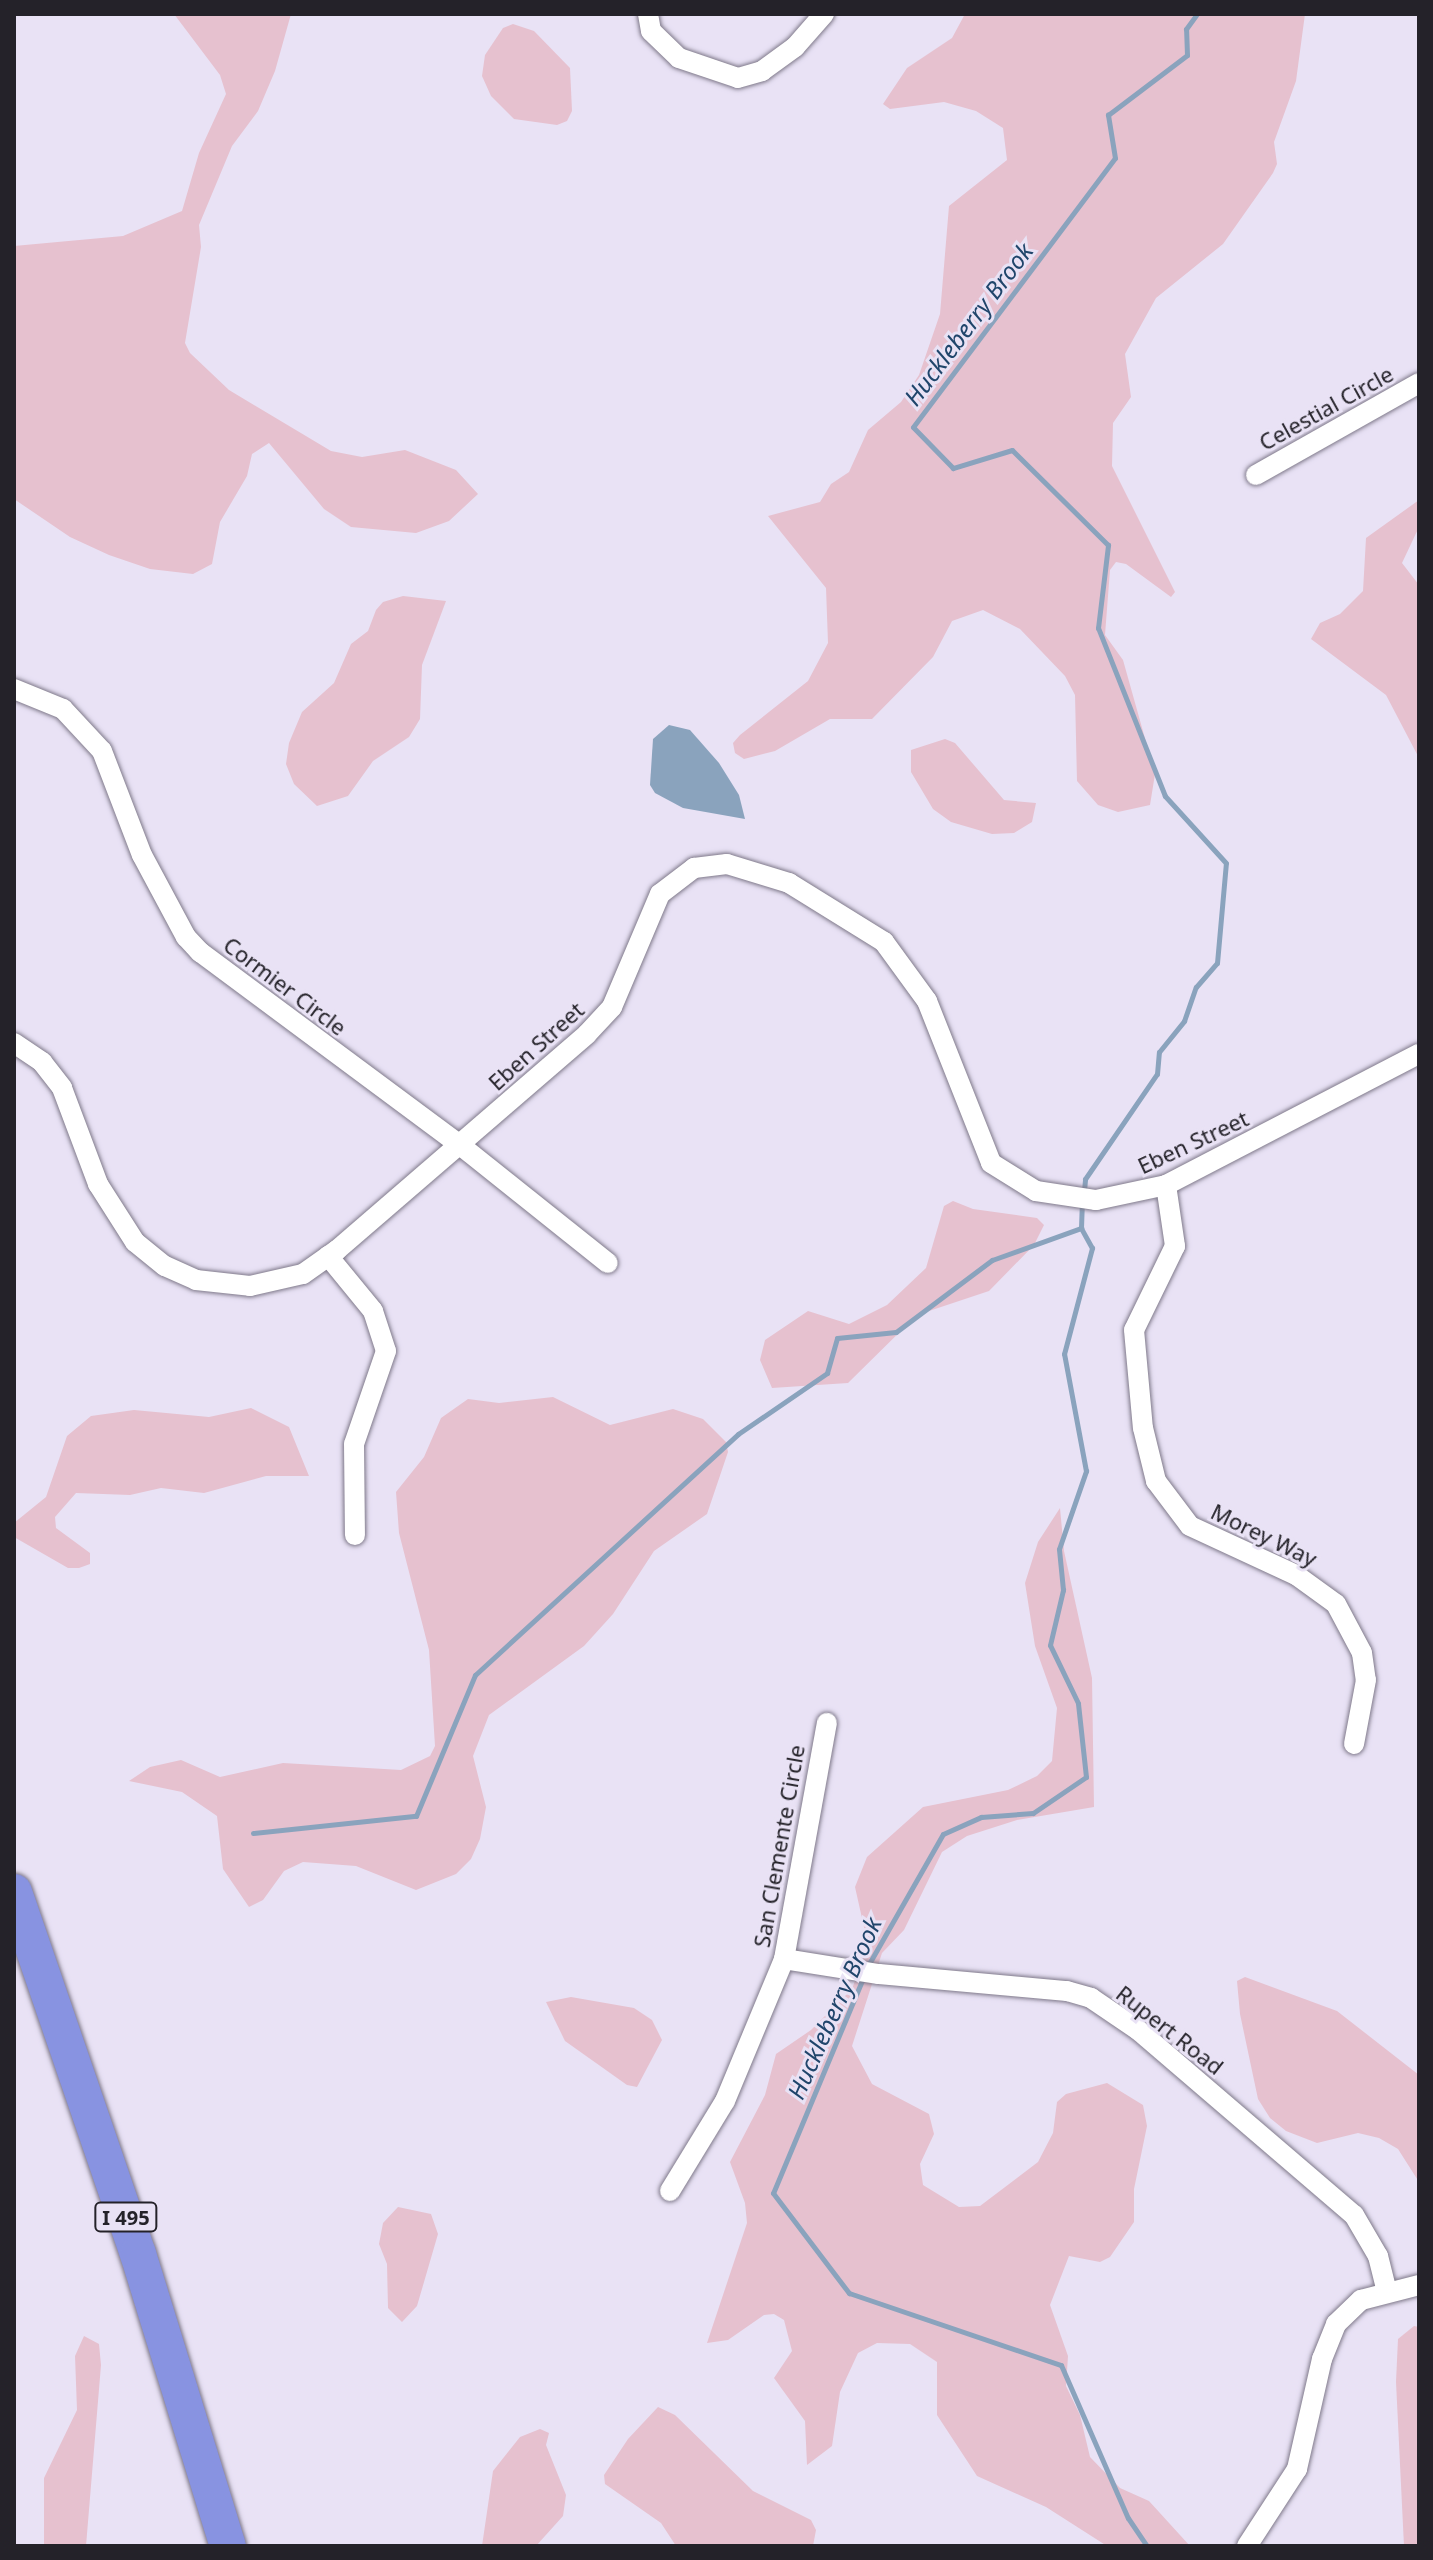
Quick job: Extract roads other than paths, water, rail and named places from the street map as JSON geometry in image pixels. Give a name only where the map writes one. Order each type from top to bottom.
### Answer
[{"type":"highway","name":"I 495","points":[[14,1892],[138,2254],[228,2546]]},
{"type":"street","points":[[648,14],[651,31],[679,58],[738,78],[762,71],[795,47],[824,14]]},
{"type":"street","name":"Celestial Circle","points":[[1256,475],[1419,383]]},
{"type":"street","name":"Cormier Circle","points":[[14,689],[63,709],[102,751],[142,855],[181,928],[200,952],[460,1145],[608,1263]]},
{"type":"street","name":"Eben Street","points":[[14,1043],[53,1074],[114,1214],[158,1262],[196,1280],[250,1286],[303,1274],[328,1256],[602,1020],[621,988],[644,923],[660,894],[694,868],[727,864],[820,898],[884,942],[903,961],[927,1001],[991,1163],[1036,1191],[1096,1200],[1166,1185],[1419,1054]]},
{"type":"street","name":"Morey Way","points":[[1166,1185],[1175,1246],[1134,1330],[1143,1428],[1156,1481],[1190,1526],[1296,1575],[1336,1604],[1362,1653],[1366,1680],[1354,1744]]},
{"type":"street","points":[[328,1256],[373,1311],[386,1351],[354,1444],[355,1535]]},
{"type":"street","name":"San Clemente Circle","points":[[670,2191],[725,2101],[784,1959],[827,1723]]},
{"type":"street","name":"Rupert Road","points":[[784,1959],[879,1974],[1067,1991],[1091,1998],[1138,2030],[1354,2215],[1378,2256],[1387,2292]]},
{"type":"street","points":[[1247,2546],[1297,2469],[1330,2335],[1351,2307],[1387,2292],[1419,2285]]},
{"type":"water","points":[[669,725],[690,730],[719,763],[739,795],[745,819],[683,808],[655,793],[650,785],[653,739]]},
{"type":"waterway","name":"Huckleberry Brook","points":[[1084,1191],[1085,1179],[1157,1074],[1159,1052],[1184,1021],[1196,987],[1217,963],[1226,863],[1165,796],[1098,628],[1108,545],[1012,450],[953,468],[913,427],[1115,158],[1108,115],[1187,55],[1186,29],[1197,14]]},
{"type":"waterway","name":"Huckleberry Brook","points":[[866,1969],[943,1834],[981,1817],[1033,1813],[1086,1777],[1078,1703],[1050,1645],[1063,1590],[1059,1549],[1086,1471],[1064,1354],[1092,1248],[1081,1228],[1082,1201]]},
{"type":"waterway","points":[[253,1833],[416,1816],[475,1675],[738,1434],[827,1373],[837,1338],[896,1332],[992,1260],[1081,1228]]},
{"type":"waterway","name":"Huckleberry Brook","points":[[863,1978],[773,2193],[849,2293],[1061,2365],[1128,2518],[1147,2546]]}]
